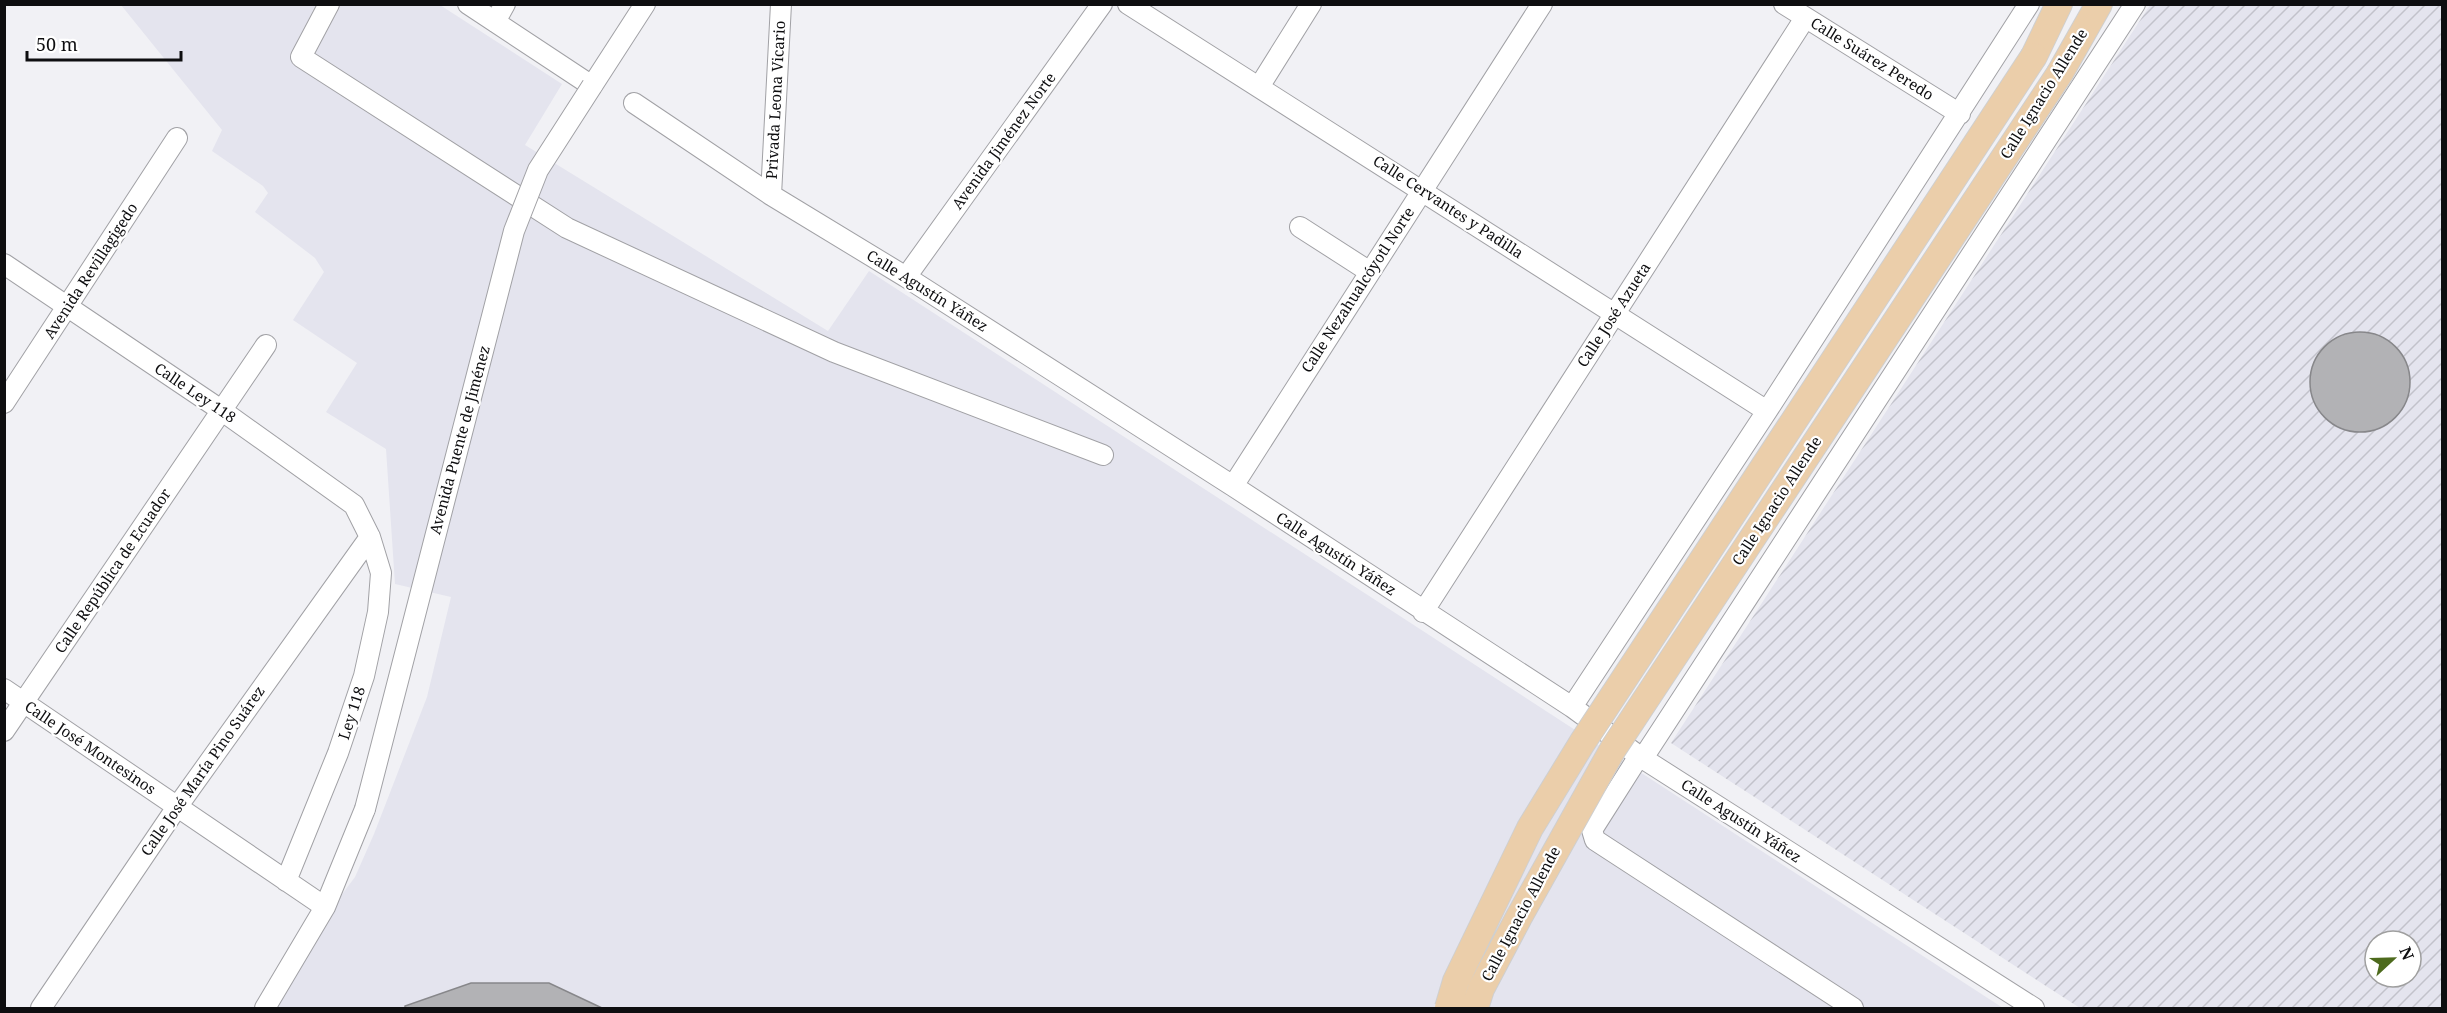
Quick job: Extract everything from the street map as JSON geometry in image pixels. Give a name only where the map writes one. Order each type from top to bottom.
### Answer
[{"type":"main road","name":"Calle Ignacio Allende","points":[[1448,1008],[1456,981],[1530,828],[1581,743],[2034,56],[2059,4]]},
{"type":"main road","name":"Calle Ignacio Allende","points":[[1475,1008],[1481,989],[1519,917],[1613,749],[2060,73],[2099,4]]},
{"type":"street","points":[[329,4],[301,57],[567,228],[834,352],[1103,455]]},
{"type":"street","points":[[468,4],[592,86]]},
{"type":"street","points":[[495,22],[506,4]]},
{"type":"street","name":"Avenida Puente de Jiménez","points":[[265,1008],[324,907],[365,809],[514,231],[538,170],[645,4]]},
{"type":"street","name":"Privada Leona Vicario","points":[[771,195],[781,4]]},
{"type":"street","name":"Avenida Jiménez Norte","points":[[906,277],[1102,4]]},
{"type":"street","name":"Calle Cervantes y Padilla","points":[[1128,4],[1767,411]]},
{"type":"street","points":[[1259,87],[1311,4]]},
{"type":"street","name":"Calle Nezahualcóyotl Norte","points":[[1233,486],[1542,4]]},
{"type":"street","name":"Calle Suárez Peredo","points":[[1784,4],[1960,114]]},
{"type":"street","points":[[1572,707],[1767,411],[2029,4]]},
{"type":"street","name":"Calle Ignacio Allende","points":[[1853,1008],[1595,840],[1592,830],[2135,4]]},
{"type":"street","name":"Calle José Azueta","points":[[1423,612],[1805,18]]},
{"type":"street","name":"Calle Agustín Yáñez","points":[[634,104],[771,195],[906,277],[1233,486],[1572,707],[1641,757],[2034,1008]]},
{"type":"street","name":"Avenida Revillagigedo","points":[[4,403],[177,138]]},
{"type":"street","points":[[1300,227],[1370,272]]},
{"type":"street","name":"Calle Ley 118","points":[[4,264],[221,410],[354,505],[370,537]]},
{"type":"street","name":"Calle República de Ecuador","points":[[4,731],[266,345]]},
{"type":"street","name":"Calle José María Pino Suárez","points":[[41,1008],[177,807],[370,537]]},
{"type":"street","name":"Ley 118","points":[[286,881],[339,753],[364,676],[378,612],[381,573],[370,537]]},
{"type":"street","name":"Calle José Montesinos","points":[[4,689],[324,907]]},
{"type":"shaded area","points":[[121,5],[440,5],[562,84],[525,145],[828,331],[869,271],[2003,1008],[275,1008],[331,909],[355,877],[374,834],[427,697],[451,597],[395,584],[386,449],[326,412],[357,363],[293,320],[324,272],[315,258],[255,212],[268,193],[263,186],[212,151],[222,130]]},
{"type":"shaded area","points":[[2150,5],[2442,5],[2442,1008],[2080,1008],[1671,743]]},
{"type":"building","points":[[2360,332],[2379,336],[2395,347],[2406,363],[2410,382],[2406,401],[2395,417],[2379,428],[2360,432],[2341,428],[2325,417],[2314,401],[2310,382],[2314,363],[2325,347],[2341,336]]},
{"type":"building","points":[[471,983],[549,983],[602,1008],[405,1008],[405,1006]]}]
